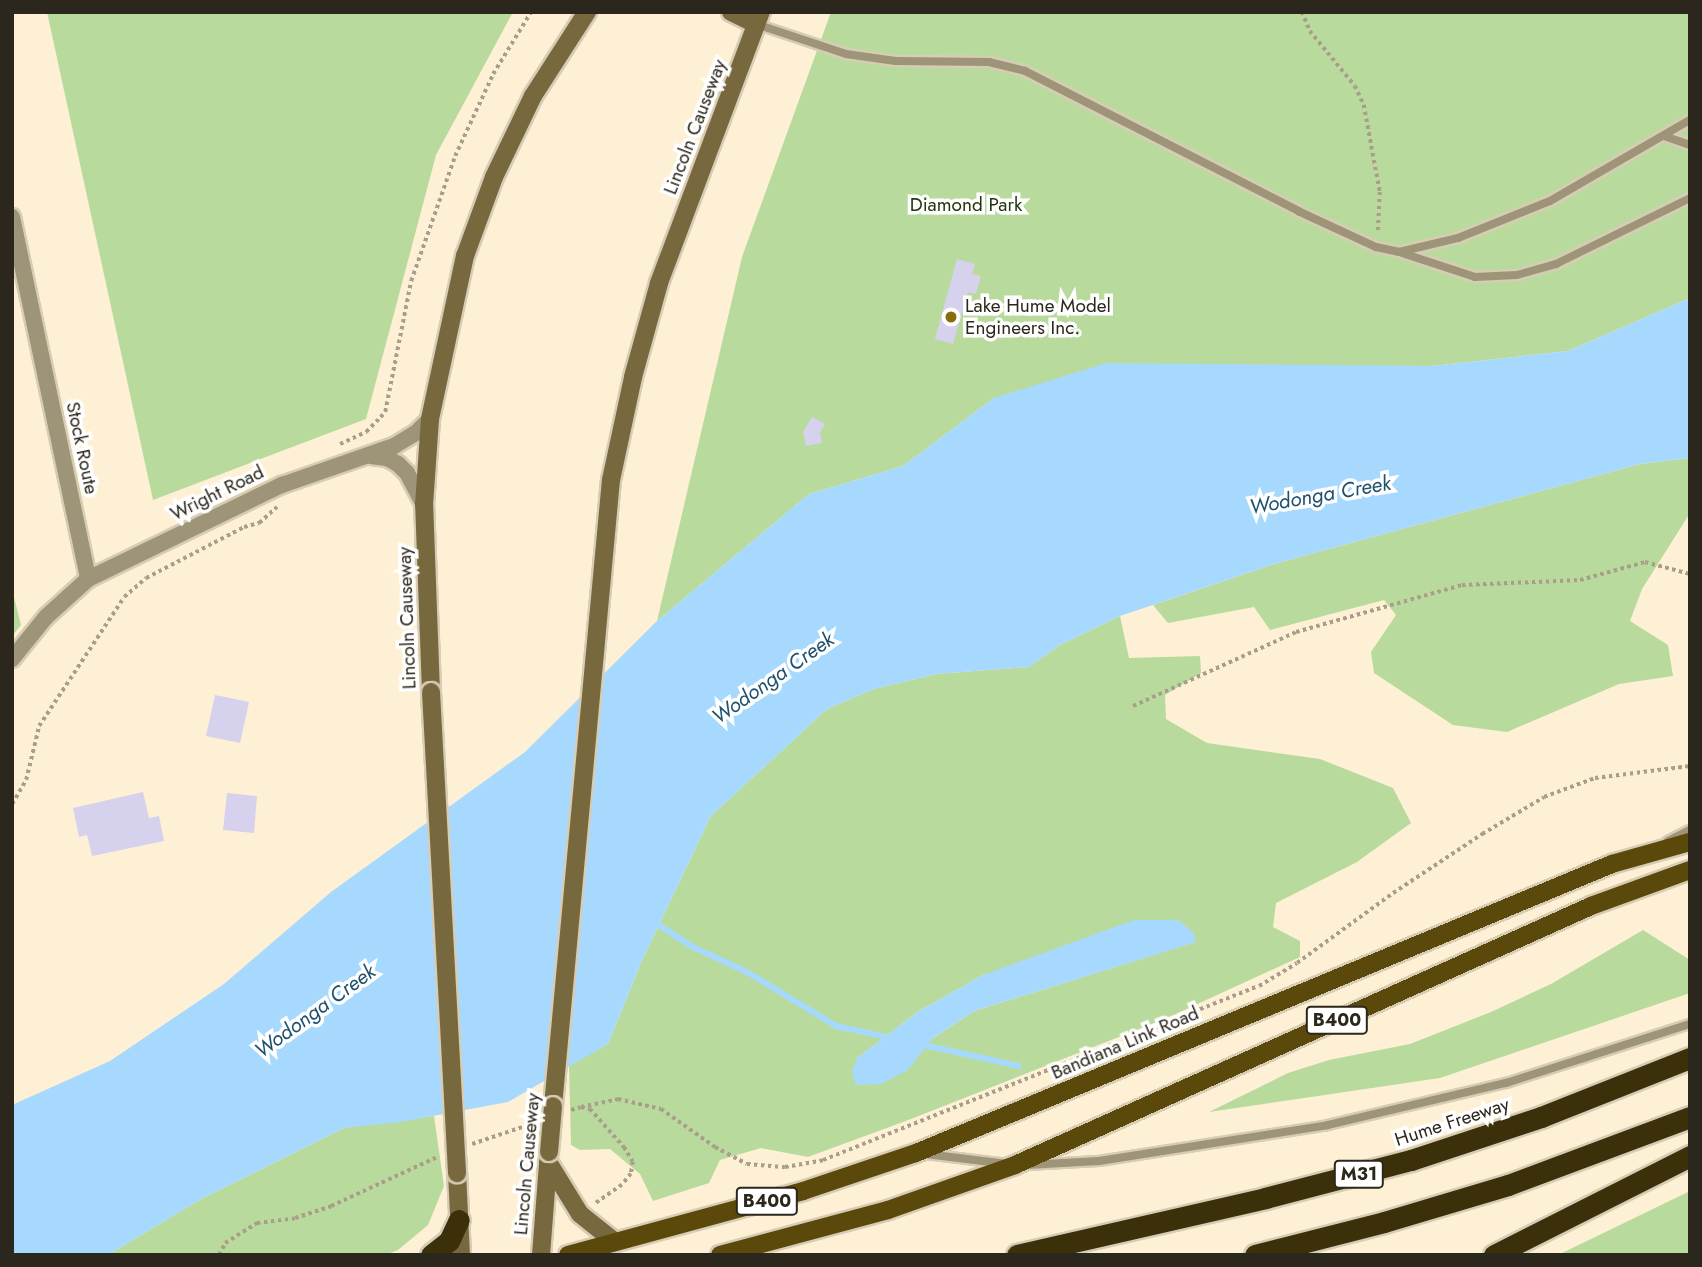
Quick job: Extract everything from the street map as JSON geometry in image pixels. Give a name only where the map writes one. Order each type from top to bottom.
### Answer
[{"type":"highway","name":"Hume Freeway","points":[[1017,1255],[1265,1198],[1410,1160],[1541,1117],[1690,1058]]},
{"type":"highway","points":[[1255,1255],[1384,1222],[1508,1185],[1690,1117]]},
{"type":"highway","points":[[1494,1255],[1690,1156]]},
{"type":"highway","points":[[431,1255],[449,1241],[459,1220]]},
{"type":"main road","name":"Lincoln Causeway","points":[[461,1255],[431,692],[424,505],[430,419],[465,256],[482,209],[533,96],[587,12]]},
{"type":"main road","points":[[731,12],[759,18]]},
{"type":"main road","name":"Lincoln Causeway","points":[[541,1255],[596,616],[611,480],[633,377],[659,283],[759,18]]},
{"type":"main road","name":"Bandiana Link Road","points":[[568,1255],[803,1191],[916,1153],[1555,887],[1653,850],[1690,842]]},
{"type":"main road","name":"B400","points":[[720,1255],[888,1210],[1015,1164],[1591,906],[1690,870]]},
{"type":"main road","points":[[549,1157],[580,1214],[615,1242]]},
{"type":"street","name":"Stock Route","points":[[12,217],[88,579]]},
{"type":"street","name":"Wright Road","points":[[88,579],[282,485],[369,456],[406,440],[430,419]]},
{"type":"street","points":[[369,456],[387,458],[398,464],[407,473],[424,505]]},
{"type":"street","points":[[12,659],[46,617],[88,579]]},
{"type":"lane","points":[[759,18],[845,54],[896,61],[989,62],[1025,71],[1298,211],[1376,247],[1475,276],[1517,275],[1556,264],[1690,198]]},
{"type":"lane","points":[[1399,252],[1458,238],[1521,214],[1571,191],[1690,120]]},
{"type":"lane","points":[[1664,136],[1690,145]]},
{"type":"lane","points":[[1653,850],[1690,830]]},
{"type":"lane","points":[[916,1153],[1015,1164],[1098,1161],[1328,1125],[1506,1083],[1690,1024]]},
{"type":"path","points":[[331,449],[366,432],[385,412],[411,281],[455,156],[493,74],[531,12]]},
{"type":"path","points":[[1302,12],[1310,31],[1355,86],[1364,105],[1380,192],[1376,247]]},
{"type":"path","points":[[12,804],[26,780],[43,718],[124,597],[146,578],[244,527],[258,523],[277,510],[282,485]]},
{"type":"path","points":[[1133,706],[1296,632],[1462,585],[1580,580],[1645,562],[1690,574]]},
{"type":"path","points":[[581,1107],[618,1099],[661,1109],[715,1147],[747,1164],[785,1167],[823,1160],[1259,986],[1297,963],[1459,848],[1544,797],[1595,778],[1690,766]]},
{"type":"green space","points":[[47,12],[513,12],[436,155],[366,419],[153,500]]},
{"type":"green space","name":"Diamond Park","points":[[831,12],[1690,12],[1690,298],[1568,351],[1432,366],[994,398],[903,466],[809,494],[657,621],[742,257]]},
{"type":"green space","points":[[1690,458],[1690,513],[1642,589],[1630,621],[1668,645],[1673,676],[1619,684],[1507,732],[1453,725],[1374,673],[1371,652],[1396,615],[1384,600],[1270,630],[1254,607],[1168,623],[1153,605],[1274,564],[1640,464]]},
{"type":"green space","points":[[12,589],[21,625],[12,636]]},
{"type":"green space","points":[[1120,616],[1129,658],[1200,656],[1201,673],[1165,695],[1166,719],[1207,743],[1320,759],[1393,788],[1411,823],[1357,862],[1276,903],[1273,927],[1300,941],[1300,957],[1167,1018],[911,1119],[808,1157],[761,1148],[720,1160],[709,1183],[653,1201],[640,1174],[610,1149],[580,1150],[571,1145],[569,1065],[608,1044],[643,958],[711,816],[827,709],[874,689],[936,674],[1029,667],[1060,645]],"holes":[[[1195,942],[974,1011],[932,1039],[857,1058],[919,1011],[983,975]]]},
{"type":"green space","points":[[1643,930],[1690,960],[1690,993],[1440,1078],[1209,1112],[1288,1073],[1329,1060],[1410,1044],[1491,1012],[1551,984]]},
{"type":"green space","points":[[434,1116],[444,1186],[428,1225],[398,1250],[385,1255],[108,1255],[201,1199],[344,1128]]},
{"type":"green space","points":[[1690,1191],[1690,1255],[1558,1255]]},
{"type":"water","name":"Wodonga Creek","points":[[1690,298],[1690,458],[1640,464],[1274,564],[1120,616],[1060,645],[1029,667],[936,674],[874,689],[827,709],[711,816],[643,958],[608,1044],[508,1102],[400,1122],[344,1128],[201,1199],[108,1255],[12,1255],[12,1105],[110,1061],[224,984],[331,892],[525,752],[657,621],[809,494],[903,466],[994,398],[1106,363],[1432,366],[1568,351]]},
{"type":"water","points":[[1134,920],[1178,920],[1193,932],[1196,942],[974,1011],[932,1039],[908,1070],[881,1084],[856,1085],[852,1072],[857,1058],[919,1011],[983,975]]},
{"type":"building","name":"Lake Hume Model Engineers Inc.","points":[[957,259],[975,264],[972,274],[981,276],[976,294],[968,292],[953,344],[935,339]]},
{"type":"building","points":[[812,417],[825,424],[820,433],[822,443],[806,446],[803,432]]},
{"type":"building","points":[[215,695],[249,702],[240,743],[206,736]]},
{"type":"building","points":[[143,792],[149,818],[159,816],[164,841],[92,856],[87,835],[79,837],[73,808]]},
{"type":"building","points":[[227,793],[257,796],[254,833],[223,830]]},
{"type":"waterway","points":[[654,922],[693,947],[747,972],[836,1026],[891,1038]]},
{"type":"waterway","points":[[919,1044],[1019,1066]]},
{"type":"place","name":"Lake Hume Model Engineers Inc.","points":[[951,317]]}]
